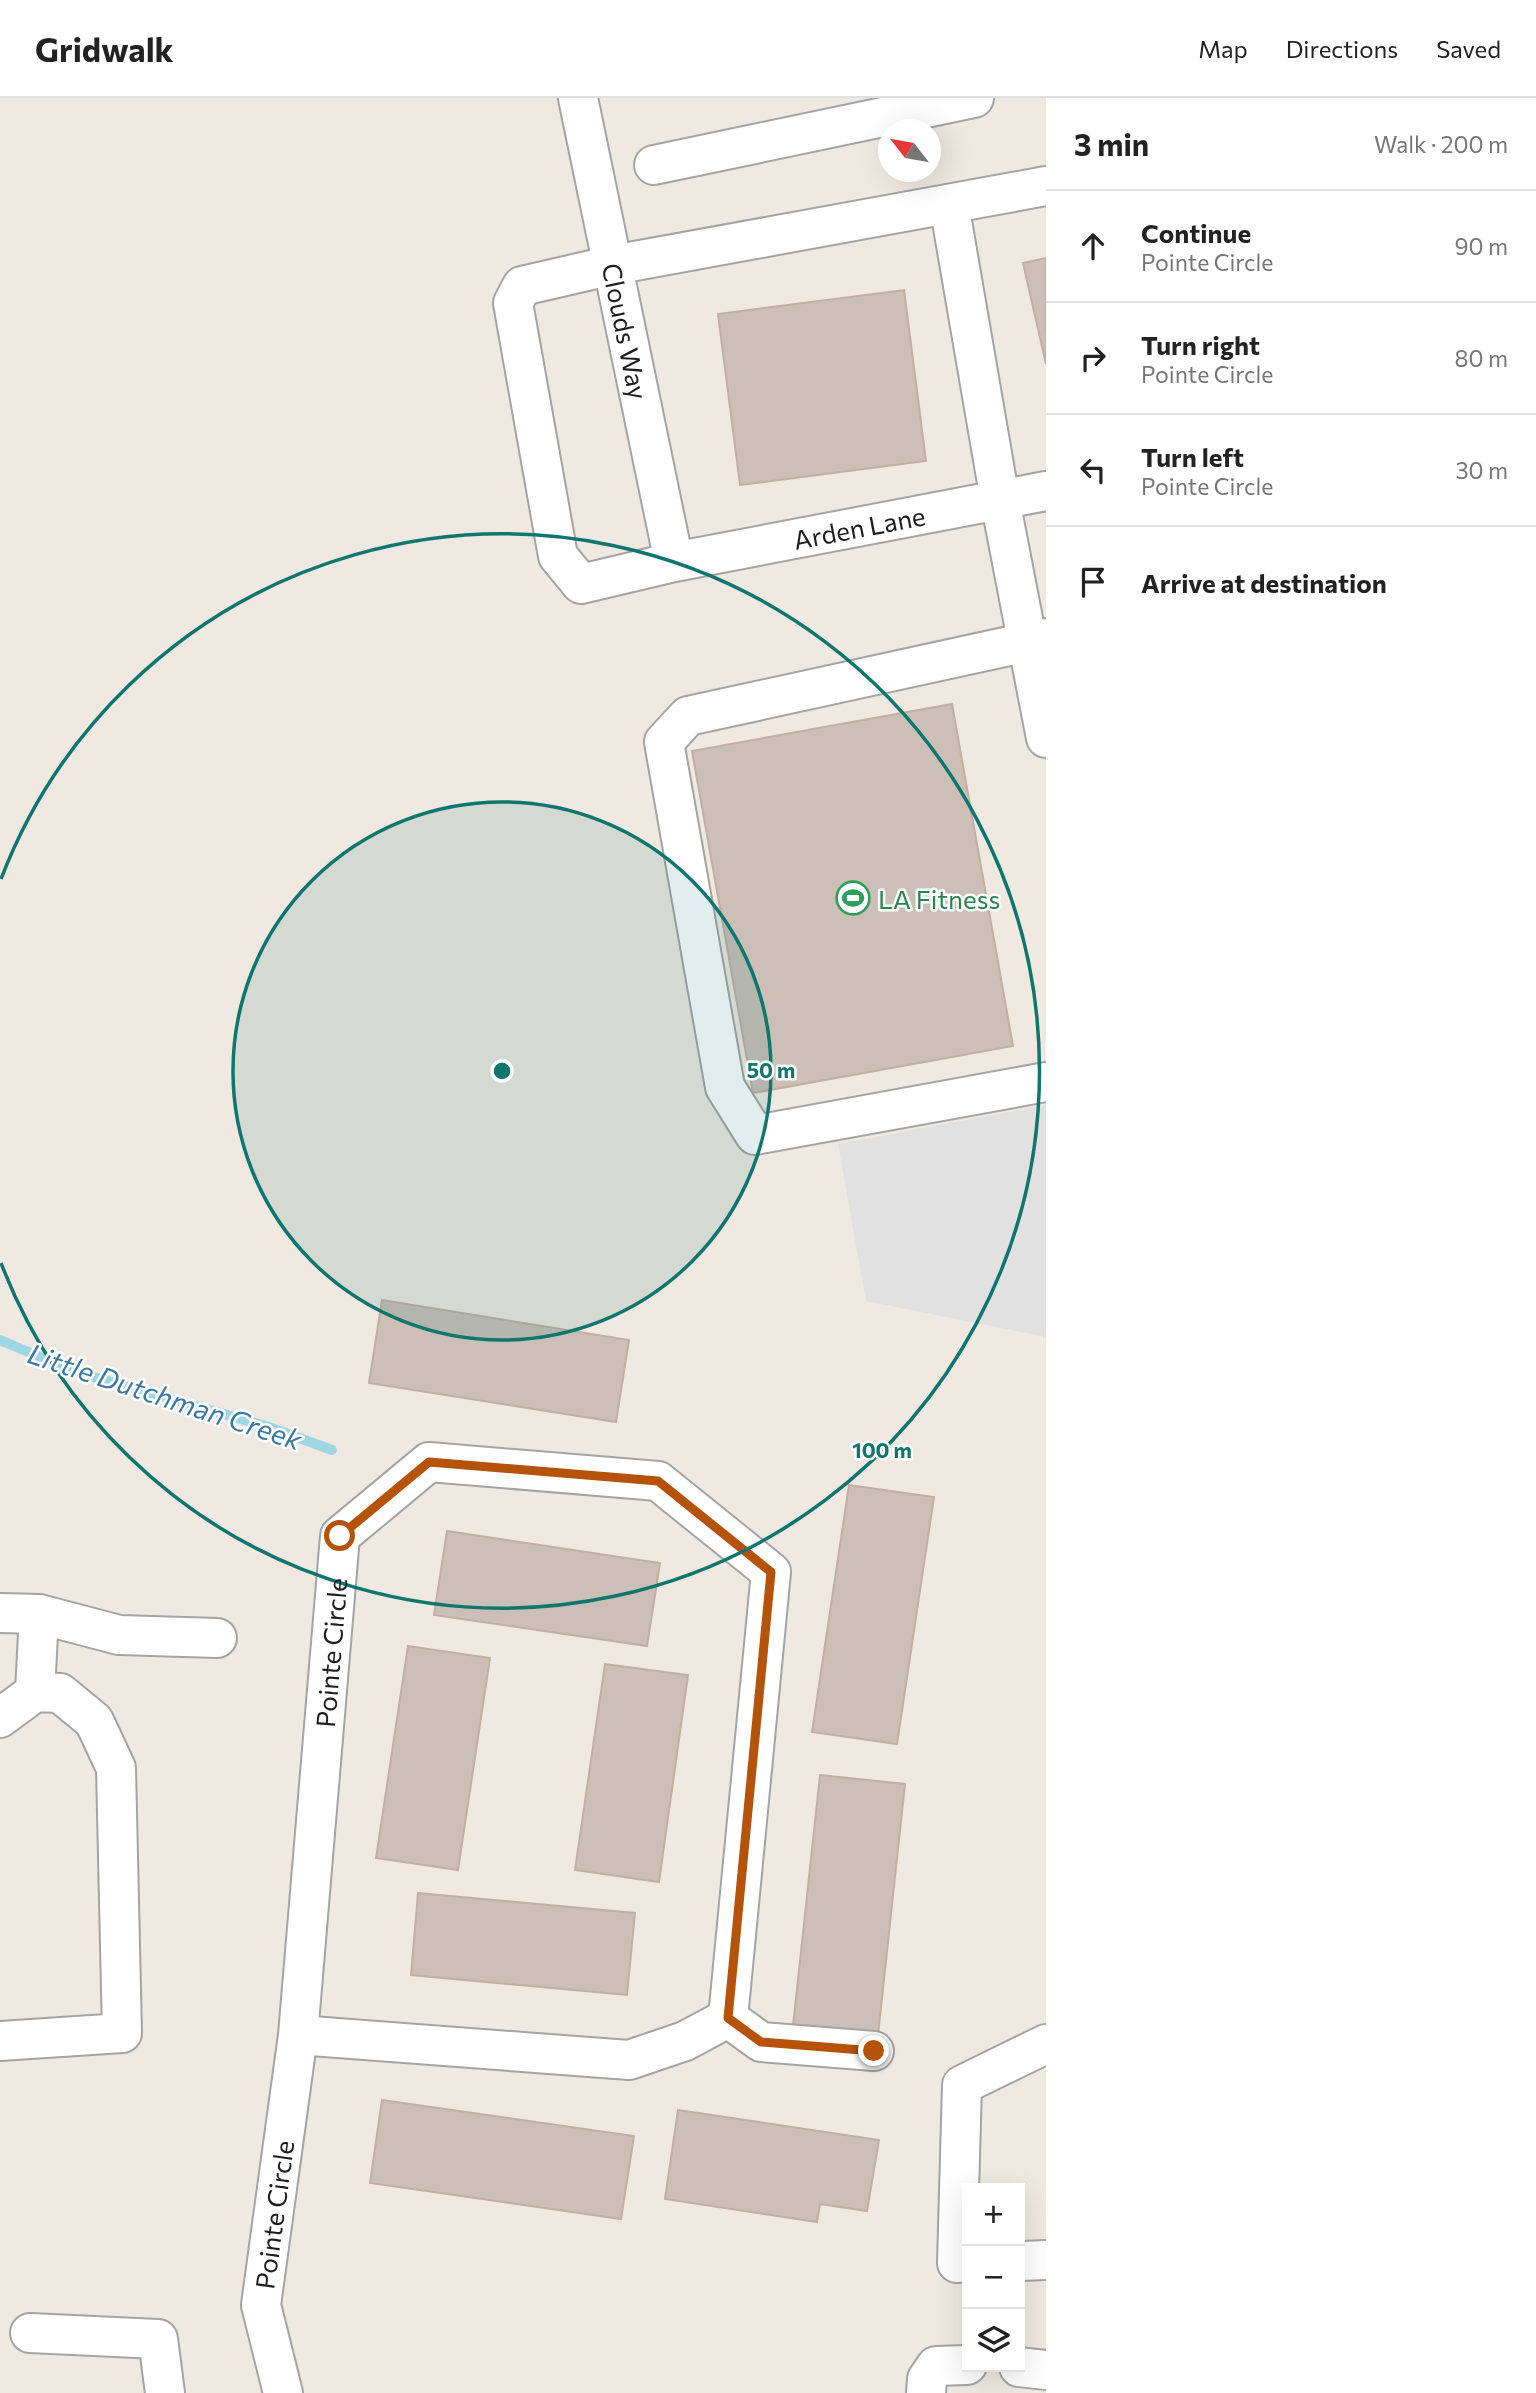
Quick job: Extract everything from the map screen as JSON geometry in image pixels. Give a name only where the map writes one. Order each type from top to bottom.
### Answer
[{"type":"street","name":"Clouds Way","points":[[578,98],[674,562]]},
{"type":"street","points":[[654,165],[974,98]]},
{"type":"street","points":[[613,265],[1046,186]]},
{"type":"street","points":[[949,204],[1000,500],[1037,640],[1046,738]]},
{"type":"street","name":"Arden Lane","points":[[613,265],[522,286],[513,303],[558,556],[581,584],[674,562],[1046,491]]},
{"type":"street","points":[[1037,640],[688,716],[664,742],[725,1087],[755,1135],[1046,1082]]},
{"type":"street","name":"Pointe Circle","points":[[283,2393],[261,2305],[299,2035],[340,1536],[429,1462],[658,1481],[771,1572],[728,2018]]},
{"type":"street","points":[[0,1613],[39,1614],[119,1635],[217,1638]]},
{"type":"street","points":[[35,1692],[39,1614]]},
{"type":"street","points":[[0,1718],[35,1692],[60,1693],[94,1721],[116,1768],[122,2033],[0,2041]]},
{"type":"street","points":[[299,2035],[629,2060],[685,2042],[728,2018],[761,2042],[874,2051]]},
{"type":"street","points":[[962,2262],[957,2263],[962,2085],[1046,2046]]},
{"type":"street","points":[[1025,2261],[1046,2260]]},
{"type":"street","points":[[30,2333],[158,2339],[165,2393]]},
{"type":"street","points":[[926,2393],[927,2379],[936,2367],[962,2365]]},
{"type":"street","points":[[1025,2368],[1046,2370]]},
{"type":"shaded area","points":[[1046,1105],[1046,1337],[866,1301],[838,1144]]},
{"type":"building","points":[[1046,258],[1046,364],[1023,263]]},
{"type":"building","points":[[904,290],[926,461],[740,485],[718,314]]},
{"type":"building","name":"LA Fitness","points":[[952,704],[1013,1046],[753,1093],[692,751]]},
{"type":"building","points":[[382,1300],[629,1340],[616,1422],[369,1383]]},
{"type":"building","points":[[849,1485],[934,1497],[897,1744],[812,1732]]},
{"type":"building","points":[[447,1531],[660,1563],[647,1646],[434,1615]]},
{"type":"building","points":[[408,1646],[490,1658],[458,1870],[376,1858]]},
{"type":"building","points":[[605,1664],[688,1675],[659,1882],[575,1870]]},
{"type":"building","points":[[820,1775],[905,1784],[878,2035],[793,2026]]},
{"type":"building","points":[[418,1893],[635,1913],[627,1995],[411,1975]]},
{"type":"building","points":[[382,2100],[634,2136],[621,2219],[370,2183]]},
{"type":"building","points":[[678,2110],[879,2140],[867,2211],[820,2204],[817,2222],[665,2199]]},
{"type":"waterway","name":"Little Dutchman Creek","points":[[0,1340],[76,1372],[269,1427],[332,1450]]},
{"type":"place","name":"LA Fitness","points":[[853,898]]},
{"type":"route","points":[[340,1536],[429,1462],[658,1481],[771,1572],[728,2018],[761,2042],[874,2051]]}]
